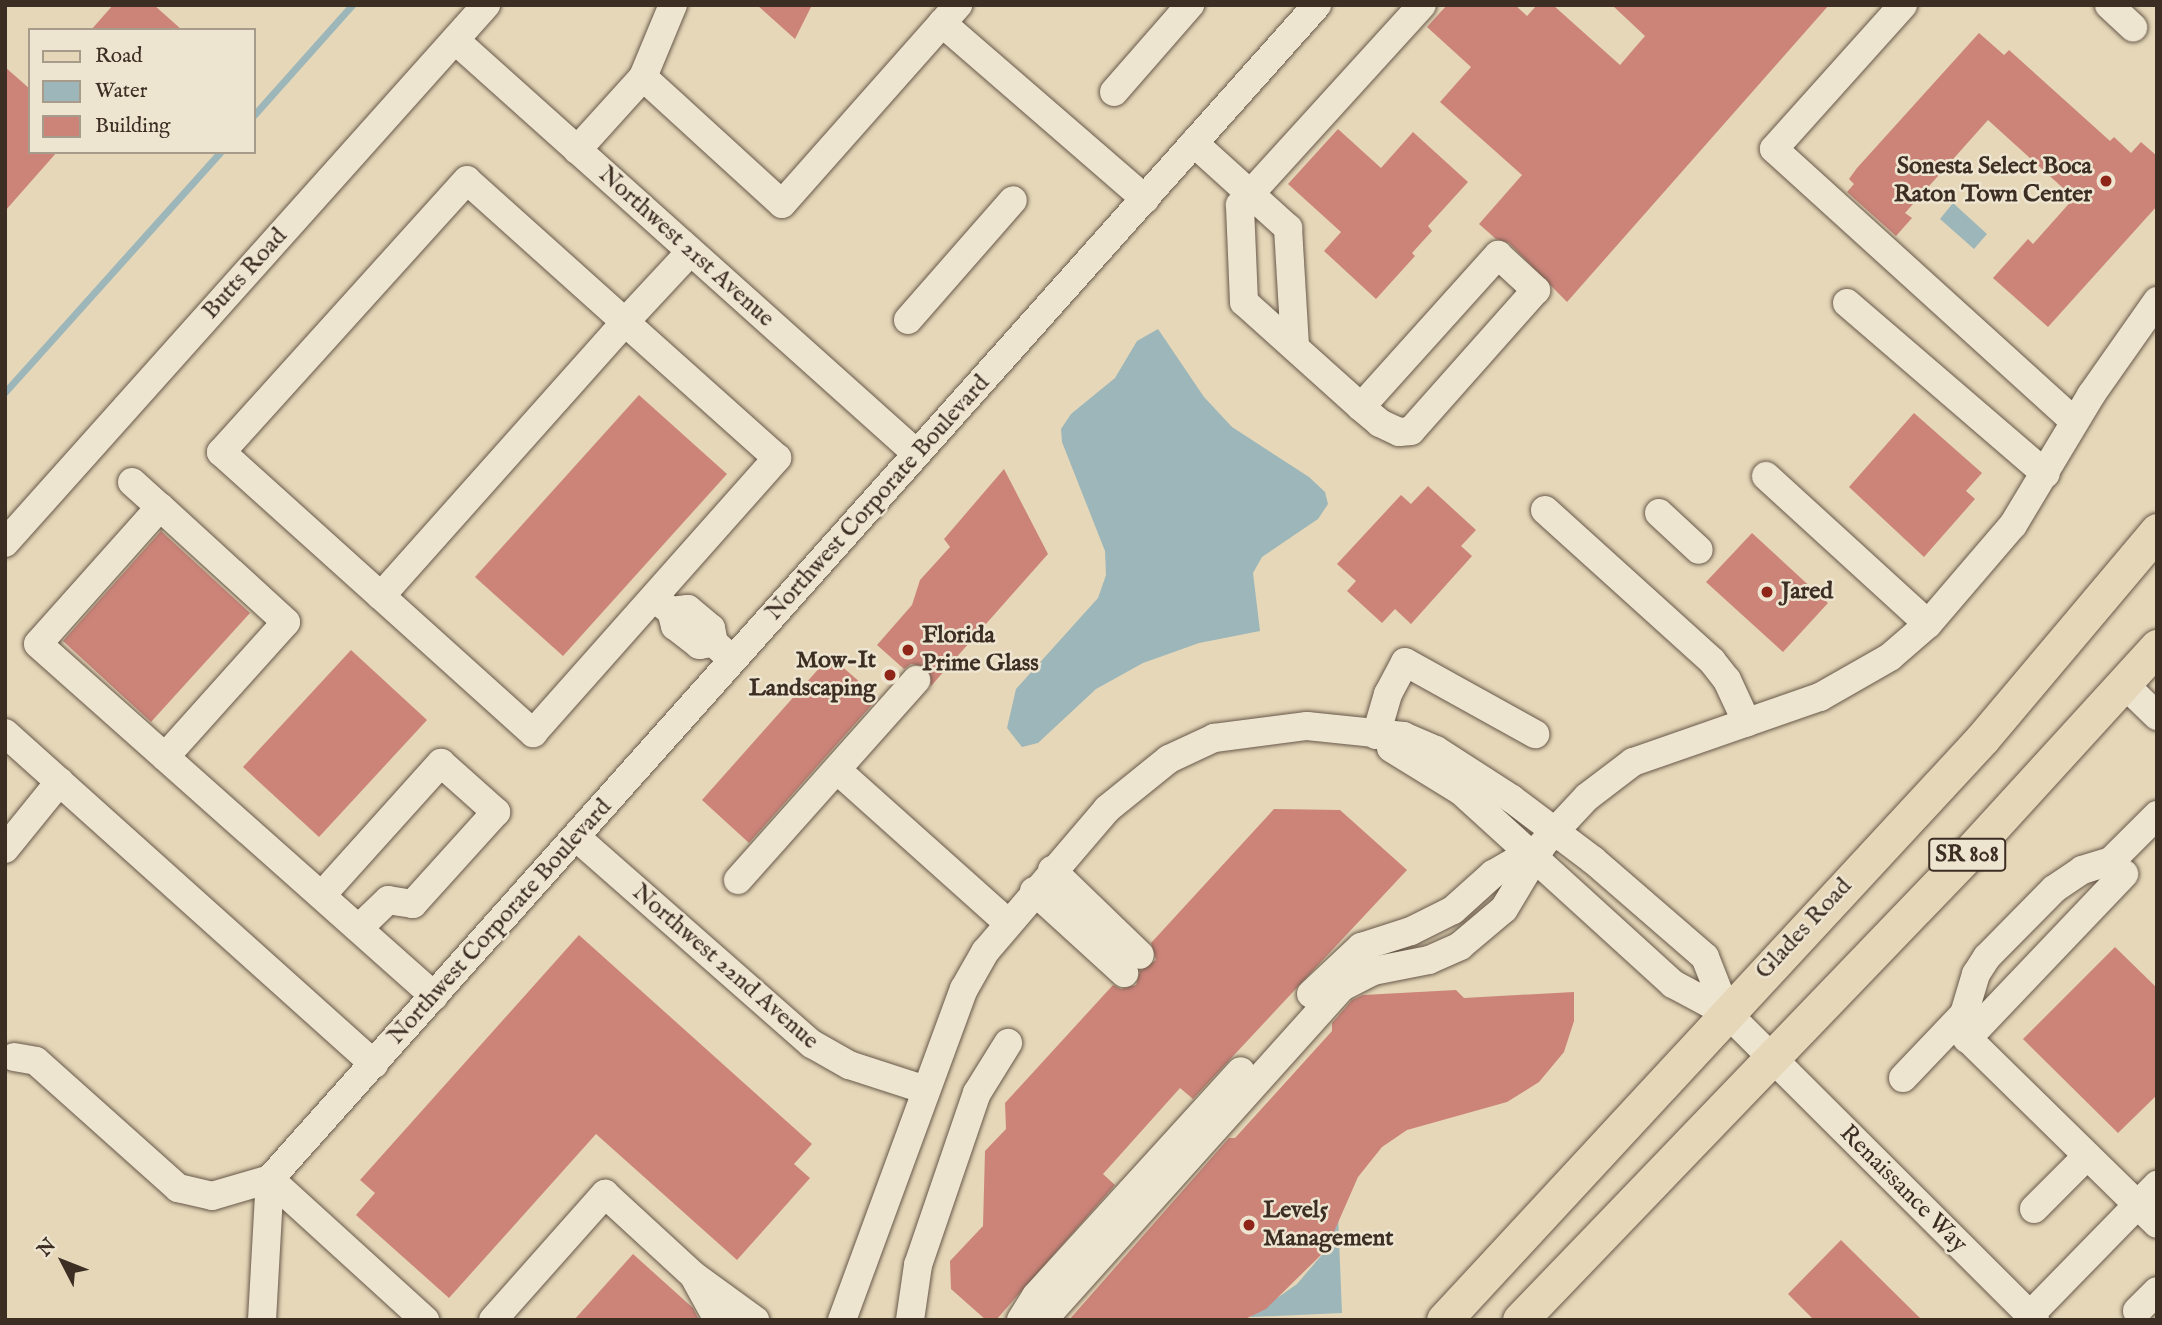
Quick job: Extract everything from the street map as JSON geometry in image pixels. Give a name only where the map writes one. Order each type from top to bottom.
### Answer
[{"type":"main road","name":"Glades Road","points":[[1444,1320],[1563,1196],[1727,1013],[1982,739],[2157,531]]},
{"type":"main road","name":"SR 808","points":[[1520,1320],[2157,647]]},
{"type":"street","name":"Butts Road","points":[[5,543],[486,5]]},
{"type":"street","points":[[577,150],[643,77],[673,5]]},
{"type":"street","points":[[1114,92],[1191,5]]},
{"type":"street","name":"Northwest Corporate Boulevard","points":[[270,1180],[576,837],[723,652],[917,454],[1317,5]]},
{"type":"street","points":[[1361,407],[1498,255],[1536,290],[1411,431],[1399,432],[1380,423],[1361,407],[1244,302],[1245,199],[1422,5]]},
{"type":"street","points":[[1903,5],[1774,149],[2074,421]]},
{"type":"street","points":[[2109,5],[2133,27]]},
{"type":"street","points":[[643,77],[782,204],[944,21],[1138,206]]},
{"type":"street","name":"Northwest 21st Avenue","points":[[455,40],[917,454]]},
{"type":"street","points":[[1194,143],[1245,199],[1288,228],[1295,347]]},
{"type":"street","points":[[467,180],[777,458],[663,605],[533,733],[381,596],[221,452],[467,180]]},
{"type":"street","points":[[908,320],[1013,200]]},
{"type":"street","points":[[381,596],[690,252]]},
{"type":"street","points":[[1043,1320],[1342,987],[1373,971],[1429,960],[1460,946],[1504,909],[1540,847],[1594,791],[1640,757],[1747,723],[1842,687],[1890,657],[1928,624],[1991,554],[2046,474],[2074,421],[2157,300]]},
{"type":"street","points":[[1847,303],[2046,474]]},
{"type":"street","points":[[1766,477],[1928,624]]},
{"type":"street","points":[[132,482],[286,622],[165,757]]},
{"type":"street","points":[[160,508],[38,644],[434,996]]},
{"type":"street","points":[[1545,510],[1712,661],[1727,680],[1747,723]]},
{"type":"street","points":[[1659,513],[1699,550]]},
{"type":"street","points":[[663,605],[688,609],[711,628],[723,652]]},
{"type":"street","points":[[1376,735],[1388,694],[1405,662],[1535,734]]},
{"type":"street","points":[[738,880],[916,680]]},
{"type":"street","points":[[2124,684],[2157,716]]},
{"type":"street","points":[[842,1320],[970,976],[1034,891],[1125,792],[1192,747],[1236,733],[1288,727],[1403,736],[1436,750],[1540,847],[1673,984],[1727,1013]]},
{"type":"street","points":[[5,733],[374,1064]]},
{"type":"street","points":[[321,895],[441,763],[496,812],[413,904],[388,900],[359,928]]},
{"type":"street","points":[[837,769],[1008,923]]},
{"type":"street","points":[[5,849],[60,781]]},
{"type":"street","points":[[1961,1032],[1976,974],[1987,957],[2054,889],[2081,870],[2111,861],[2157,815]]},
{"type":"street","name":"Northwest 22nd Avenue","points":[[576,837],[812,1044],[849,1065],[926,1090]]},
{"type":"street","points":[[1540,847],[1704,957],[1727,1013]]},
{"type":"street","points":[[1021,1320],[1036,1296],[1331,972],[1361,947],[1411,931],[1453,910],[1493,874],[1540,847]]},
{"type":"street","points":[[1034,891],[1132,964],[1052,870]]},
{"type":"street","points":[[1903,1078],[1961,1032],[2124,874]]},
{"type":"street","name":"Renaissance Way","points":[[1727,1013],[2032,1317]]},
{"type":"street","points":[[1961,1032],[2147,1215]]},
{"type":"street","points":[[910,1320],[918,1265],[977,1093],[1008,1043]]},
{"type":"street","points":[[8,1057],[36,1061],[178,1188],[212,1196],[270,1180]]},
{"type":"street","points":[[2034,1209],[2087,1156]]},
{"type":"street","points":[[262,1320],[270,1180]]},
{"type":"street","points":[[270,1180],[425,1320]]},
{"type":"street","points":[[2032,1317],[2147,1215],[2157,1185]]},
{"type":"street","points":[[493,1320],[605,1194],[693,1275],[755,1320]]},
{"type":"street","points":[[693,1275],[718,1320]]},
{"type":"street","points":[[2137,1311],[2157,1291]]},
{"type":"water","points":[[1953,203],[1987,234],[1974,249],[1940,219]]},
{"type":"water","points":[[1158,329],[1204,397],[1232,427],[1309,477],[1325,492],[1328,504],[1318,519],[1262,557],[1253,573],[1260,631],[1199,643],[1143,663],[1096,689],[1038,743],[1022,747],[1007,728],[1016,689],[1098,598],[1106,575],[1105,551],[1062,442],[1061,429],[1071,414],[1115,378],[1137,341]]},
{"type":"water","points":[[1338,1215],[1342,1313],[1250,1317],[1297,1284],[1326,1250]]},
{"type":"building","points":[[113,5],[154,5],[180,28],[93,28]]},
{"type":"building","points":[[757,5],[812,5],[795,39]]},
{"type":"building","points":[[1447,5],[1515,5],[1527,16],[1537,5],[1553,5],[1620,65],[1645,36],[1612,5],[1829,5],[1567,302],[1509,243],[1496,239],[1479,224],[1522,175],[1440,102],[1471,67],[1427,27]]},
{"type":"building","name":"Sonesta Select Boca Raton Town Center","points":[[1979,33],[2004,55],[2009,50],[2110,141],[2114,137],[2131,153],[2141,142],[2157,156],[2157,206],[2048,327],[1993,278],[2028,239],[2033,244],[2074,198],[1988,120],[1905,213],[1912,218],[1896,236],[1847,192],[1854,184],[1849,179],[1857,168]]},
{"type":"building","points":[[5,67],[28,87],[28,154],[55,154],[5,211]]},
{"type":"building","points":[[1338,129],[1381,168],[1413,132],[1468,182],[1428,226],[1432,231],[1412,253],[1415,256],[1376,299],[1324,251],[1341,232],[1288,184]]},
{"type":"building","points":[[639,395],[727,474],[563,656],[475,577]]},
{"type":"building","points":[[1914,413],[1982,473],[1966,491],[1975,499],[1924,557],[1849,487]]},
{"type":"building","points":[[1004,469],[1048,554],[931,686],[926,667],[911,664],[904,669],[877,645],[912,605],[920,580],[950,547],[944,539]]},
{"type":"building","points":[[1428,486],[1476,530],[1461,546],[1472,556],[1411,624],[1395,609],[1382,623],[1347,591],[1356,581],[1337,564],[1401,495],[1411,504]]},
{"type":"building","points":[[161,531],[250,613],[151,722],[63,641]]},
{"type":"building","name":"Jared","points":[[1752,533],[1828,603],[1783,652],[1706,582]]},
{"type":"building","points":[[351,650],[427,720],[319,837],[243,767]]},
{"type":"building","points":[[830,656],[878,698],[749,843],[702,800]]},
{"type":"building","points":[[1274,809],[1340,810],[1407,870],[1193,1099],[1180,1088],[1103,1174],[1115,1185],[996,1320],[986,1320],[951,1289],[950,1261],[983,1226],[985,1151],[1006,1129],[1005,1103],[1113,985],[1121,989],[1136,985],[1140,971],[1156,960],[1151,943]]},
{"type":"building","points":[[579,935],[812,1144],[794,1164],[810,1178],[737,1260],[596,1134],[449,1298],[356,1215],[375,1193],[360,1180]]},
{"type":"building","points":[[2115,947],[2157,988],[2157,1095],[2118,1133],[2023,1039]]},
{"type":"building","points":[[1456,990],[1464,998],[1574,992],[1574,1021],[1564,1052],[1539,1082],[1507,1102],[1407,1130],[1382,1147],[1358,1177],[1326,1250],[1266,1309],[1243,1320],[1069,1320],[1229,1138],[1235,1138],[1332,1031],[1332,1023],[1352,1000],[1363,995]]},
{"type":"building","points":[[1841,1240],[1922,1320],[1814,1320],[1788,1294]]},
{"type":"building","points":[[633,1254],[693,1308],[699,1320],[574,1320]]},
{"type":"waterway","points":[[256,113],[352,5]]},
{"type":"waterway","points":[[5,392],[218,154]]},
{"type":"place","name":"Sonesta Select Boca Raton Town Center","points":[[2106,181]]},
{"type":"place","name":"Jared","points":[[1767,592]]},
{"type":"place","name":"Florida Prime Glass","points":[[908,650]]},
{"type":"place","name":"Mow-It Landscaping","points":[[890,675]]},
{"type":"place","name":"Level5 Management","points":[[1249,1225]]}]
